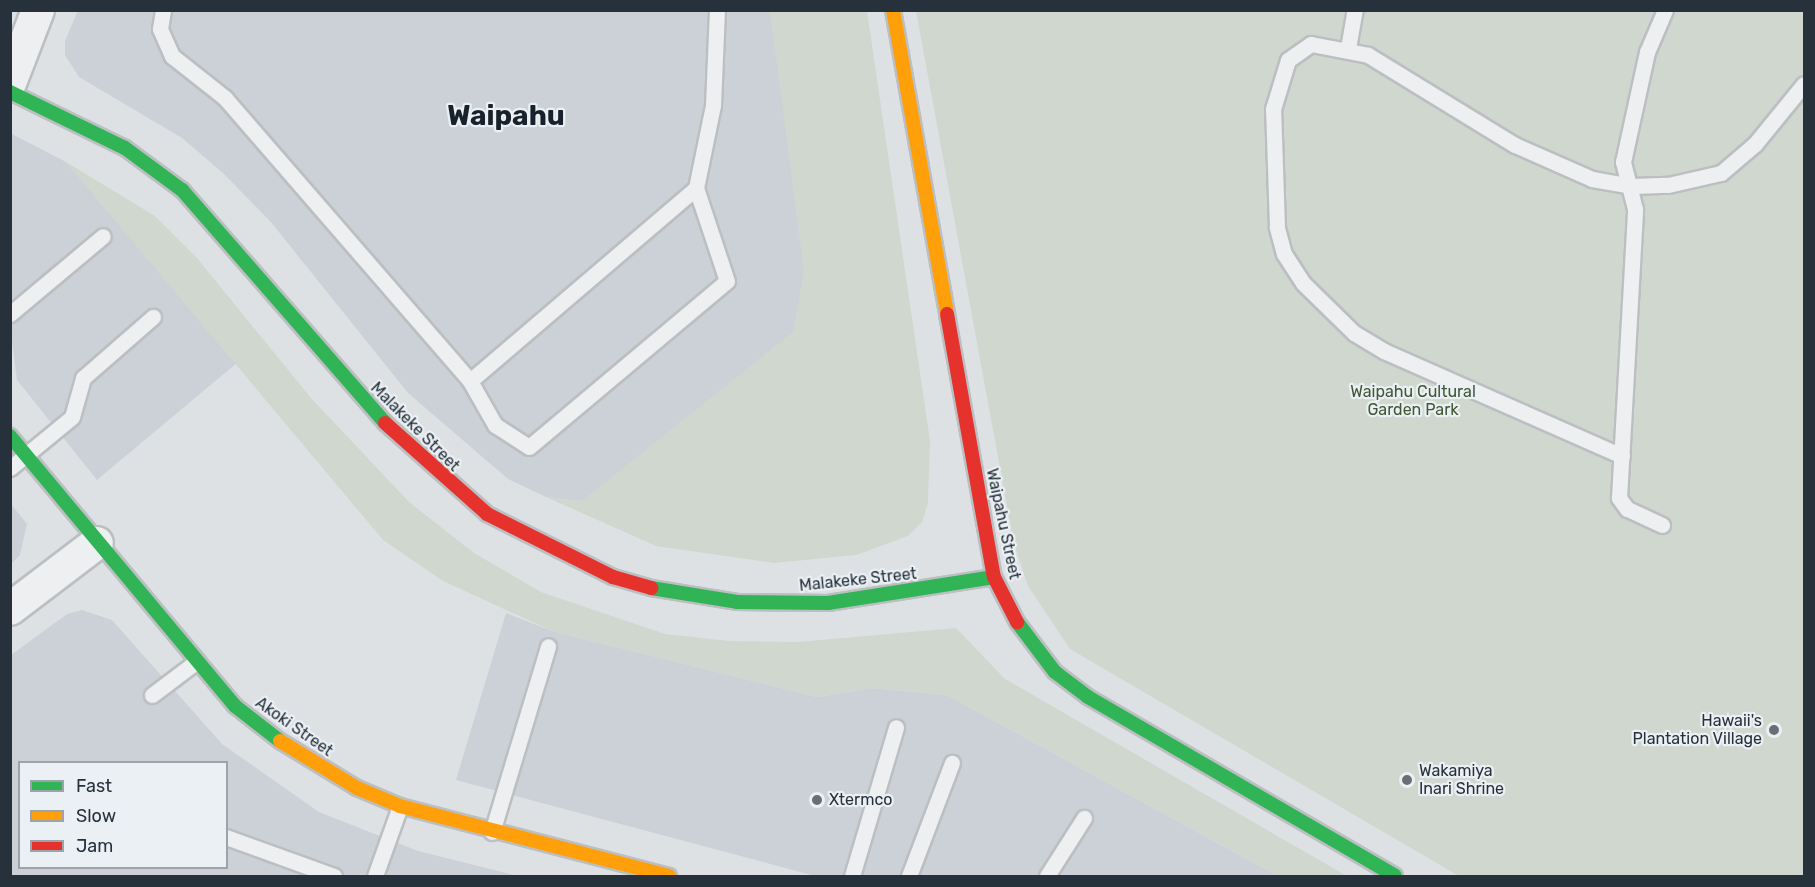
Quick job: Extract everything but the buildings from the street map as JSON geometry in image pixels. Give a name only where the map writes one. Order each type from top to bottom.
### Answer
[{"type":"street","points":[[10,83],[38,10]]},
{"type":"street","name":"Waipahu Street","points":[[893,10],[994,577],[1030,644],[1088,697],[1395,876]]},
{"type":"street","name":"Malakeke Street","points":[[10,92],[125,147],[182,190],[396,436],[487,514],[540,544],[613,577],[674,594],[737,602],[828,603],[994,577]]},
{"type":"street","name":"Akoki Street","points":[[10,436],[235,706],[274,737],[357,788],[400,806],[492,832],[669,876]]},
{"type":"street","points":[[10,609],[97,543]]},
{"type":"lane","points":[[163,10],[161,35],[172,56],[225,98],[470,381],[495,425],[529,447],[727,281],[696,188],[713,105],[717,10]]},
{"type":"lane","points":[[1348,48],[1355,10]]},
{"type":"lane","points":[[1662,525],[1627,509],[1619,498],[1632,186],[1623,162],[1647,52],[1665,10]]},
{"type":"lane","points":[[1622,456],[1384,351],[1354,333],[1303,283],[1284,254],[1277,227],[1273,109],[1278,81],[1298,48],[1348,48],[1389,67],[1515,146],[1592,179],[1632,186],[1668,185],[1721,173],[1755,144],[1804,84]]},
{"type":"lane","points":[[470,381],[696,188]]},
{"type":"lane","points":[[10,314],[103,236]]},
{"type":"lane","points":[[10,468],[72,417],[83,378],[153,317]]},
{"type":"lane","points":[[492,832],[548,646]]},
{"type":"lane","points":[[152,695],[197,661]]},
{"type":"lane","points":[[852,876],[896,727]]},
{"type":"lane","points":[[909,876],[952,763]]},
{"type":"lane","points":[[375,876],[400,806]]},
{"type":"lane","points":[[1047,876],[1084,818]]},
{"type":"lane","points":[[228,838],[334,876]]},
{"type":"shaded area","points":[[78,10],[812,11],[835,476],[660,511],[546,497],[508,479],[408,393],[270,221],[224,174],[182,138],[79,77],[65,55],[65,41]]},
{"type":"shaded area","points":[[10,133],[66,162],[238,362],[97,480],[17,380],[10,326]]},
{"type":"shaded area","points":[[11,504],[27,524],[20,555],[11,564]]},
{"type":"shaded area","points":[[82,610],[112,620],[222,744],[319,812],[418,851],[518,876],[11,876],[11,655],[67,614]]},
{"type":"shaded area","points":[[506,613],[552,631],[817,697],[871,688],[947,695],[1278,876],[815,876],[456,780]]},
{"type":"green space","points":[[770,11],[867,11],[930,441],[928,503],[922,522],[908,536],[856,555],[774,563],[656,546],[546,497],[582,501],[793,332],[804,271]]},
{"type":"green space","name":"Waipahu Cultural Garden Park","points":[[916,11],[1804,11],[1804,876],[1459,876],[1070,649],[1028,586],[1014,544]]},
{"type":"green space","points":[[66,162],[155,216],[197,258],[311,398],[409,502],[474,553],[541,592],[665,634],[729,641],[798,642],[956,628],[1005,679],[1347,876],[1278,876],[947,695],[871,688],[817,697],[552,631],[443,581],[383,540]]},
{"type":"traffic: fast","points":[[10,92],[125,148],[182,190],[385,423]]},
{"type":"traffic: fast","points":[[10,436],[235,706],[280,741]]},
{"type":"traffic: fast","points":[[651,588],[737,602],[828,603],[994,577]]},
{"type":"traffic: fast","points":[[1017,622],[1055,672],[1088,697],[1395,876]]},
{"type":"traffic: slow","points":[[893,10],[947,314]]},
{"type":"traffic: slow","points":[[280,741],[357,788],[400,806],[669,876]]},
{"type":"traffic: jam","points":[[947,314],[994,577],[1017,622]]},
{"type":"traffic: jam","points":[[385,423],[487,514],[613,577],[651,588]]},
{"type":"place","name":"Hawaii's Plantation Village","points":[[1774,730]]},
{"type":"place","name":"Wakamiya Inari Shrine","points":[[1407,780]]},
{"type":"place","name":"Xtermco","points":[[817,800]]},
{"type":"district","name":"Waipahu","points":[[506,116]]}]
